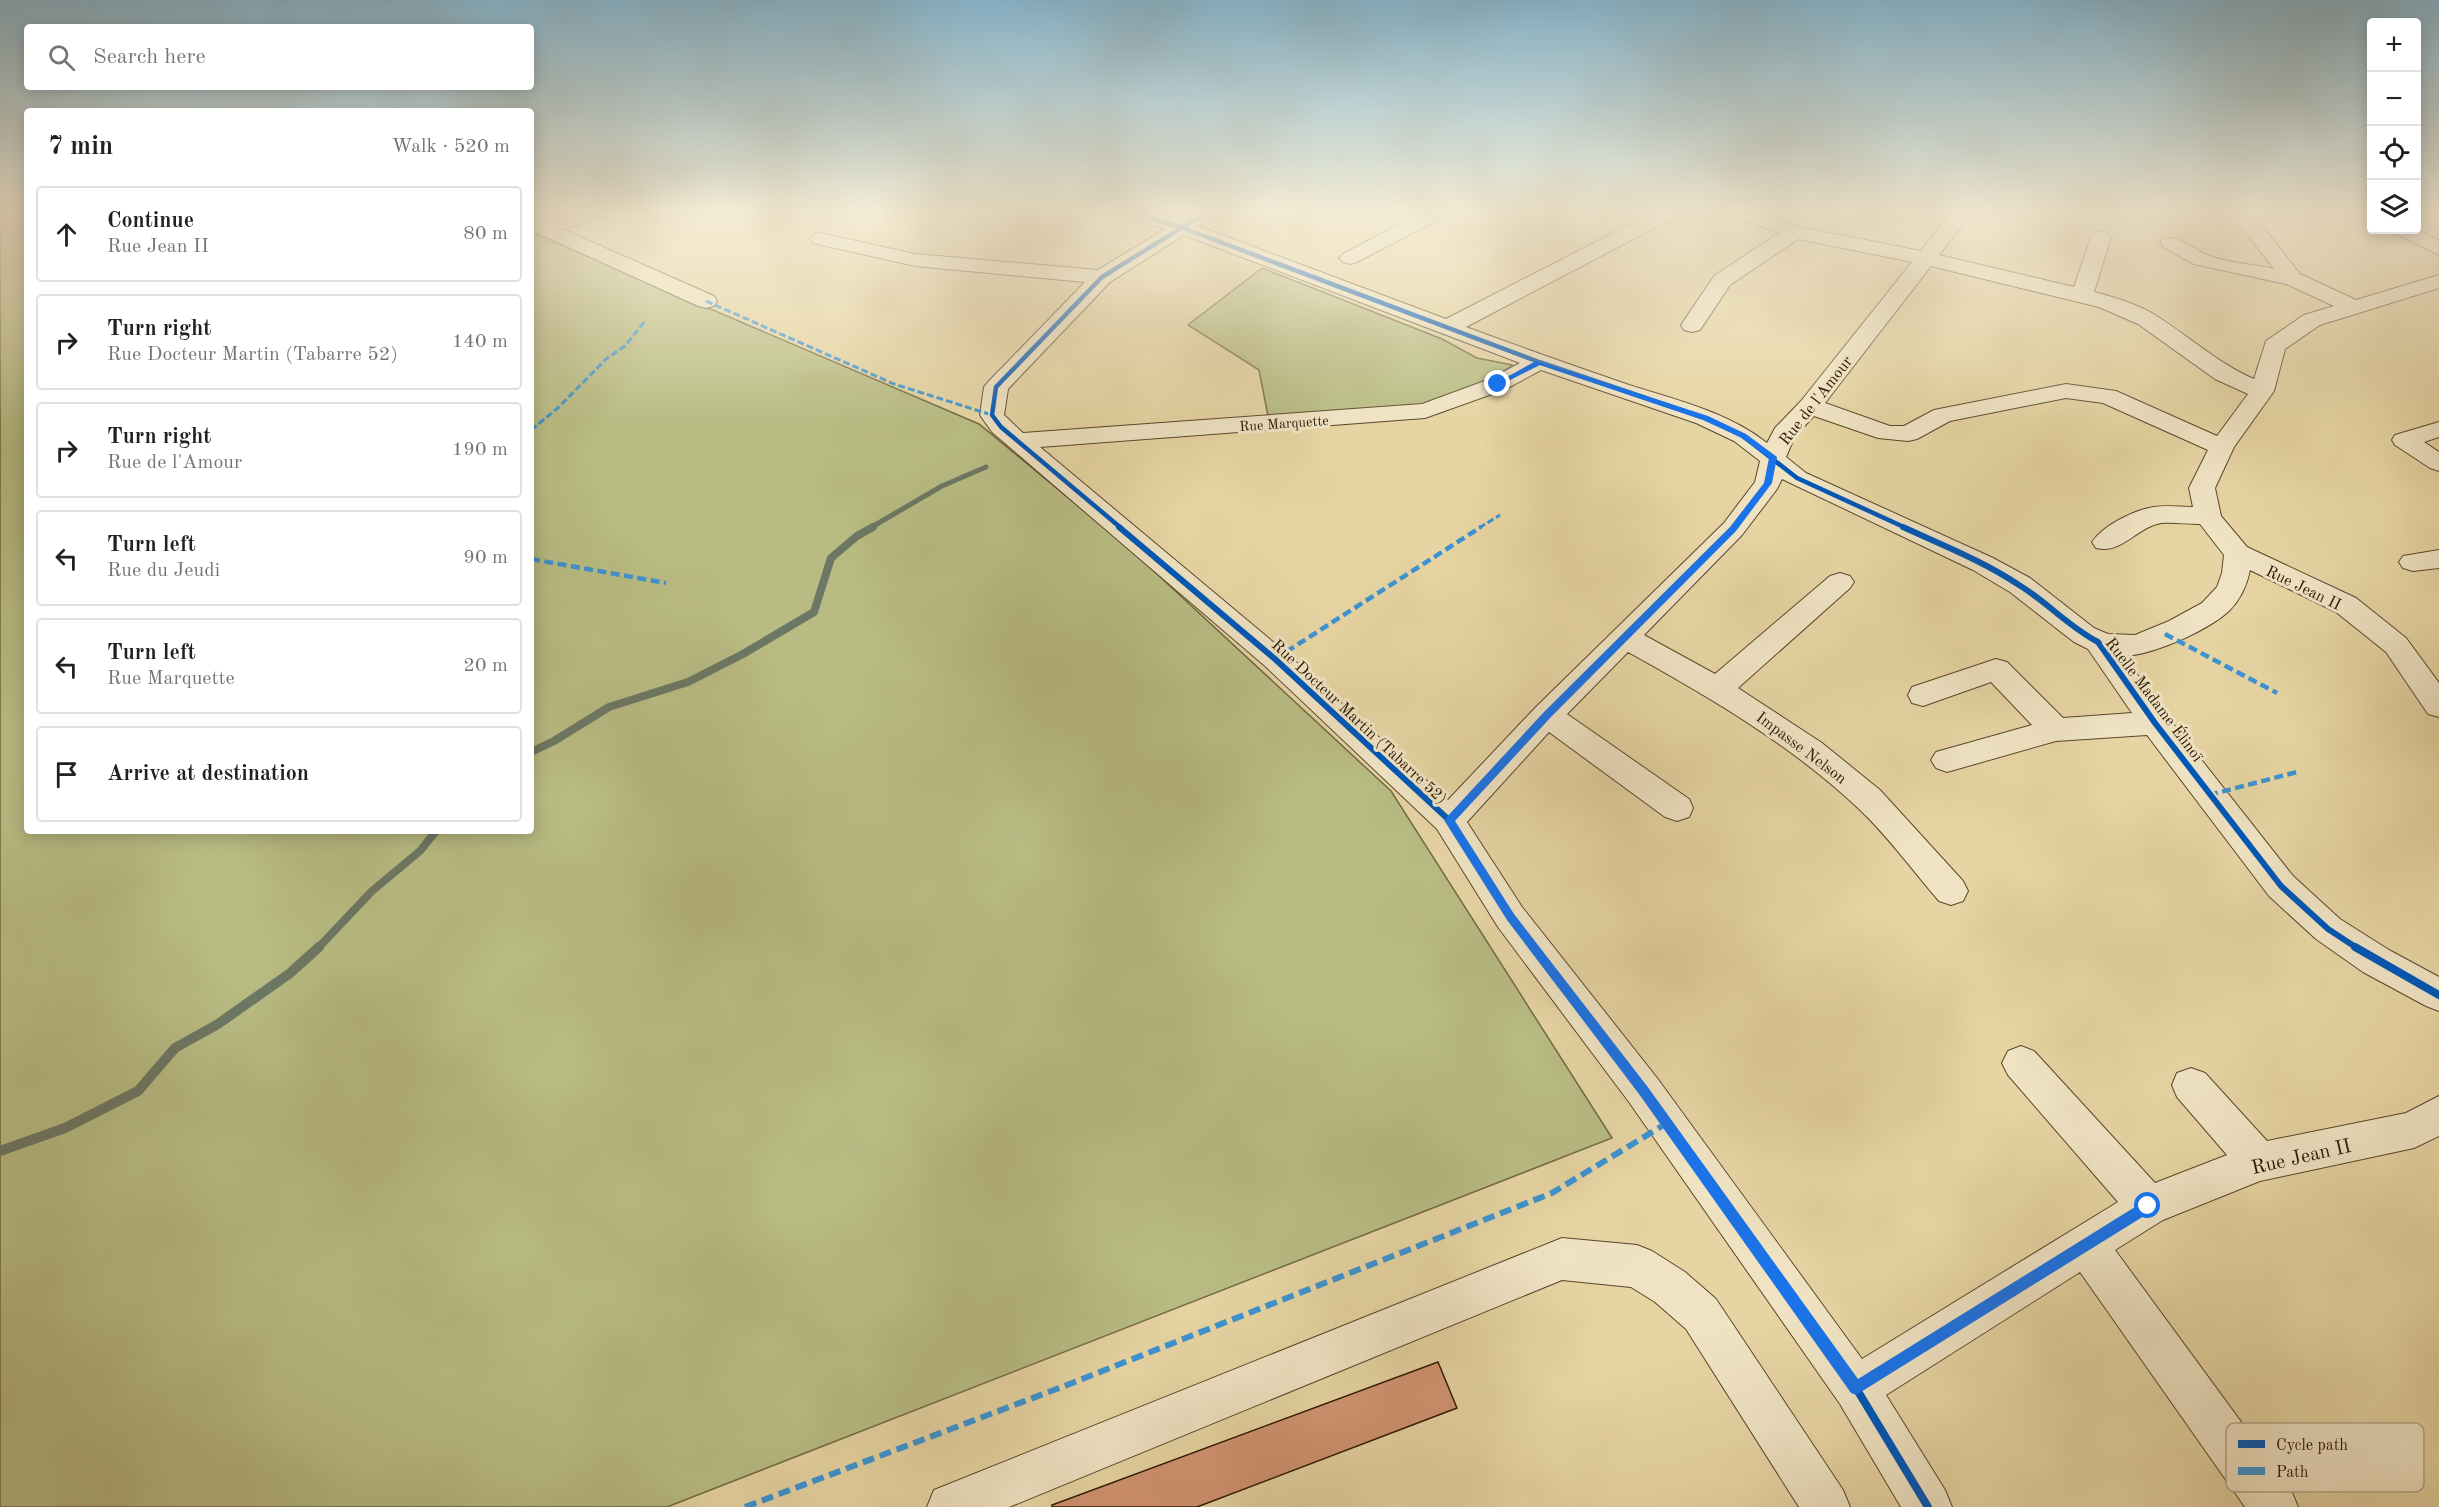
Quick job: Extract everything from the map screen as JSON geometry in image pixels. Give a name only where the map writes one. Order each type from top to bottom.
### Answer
[{"type":"street","points":[[664,282],[706,301]]},
{"type":"street","name":"Rue Docteur Martin (Tabarre 52)","points":[[1097,282],[996,387],[992,415],[1001,427],[1275,659],[1449,820],[1510,917],[1649,1098],[1856,1388],[1928,1507]]},
{"type":"street","name":"Ruelle Madame Élinoï","points":[[1340,282],[1446,328],[1706,418],[1743,435],[1797,478],[1983,564],[2020,585],[2084,634],[2098,642],[2155,723],[2281,886],[2328,929],[2376,961],[2439,995]]},
{"type":"street","points":[[1446,328],[1535,282]]},
{"type":"street","points":[[1692,325],[1721,282]]},
{"type":"street","name":"Rue de l'Amour","points":[[1449,820],[1547,715],[1733,529],[1768,483],[1773,457],[1784,433],[1810,406],[1906,282]]},
{"type":"street","points":[[2020,282],[2082,295],[2132,311],[2223,374],[2262,391]]},
{"type":"street","points":[[2082,295],[2086,282]]},
{"type":"street","points":[[2299,282],[2356,308]]},
{"type":"street","points":[[2098,642],[2118,646],[2137,645],[2165,634],[2218,606],[2227,595],[2237,568],[2236,553],[2217,532],[2208,516],[2202,488],[2222,447],[2262,391],[2274,346],[2312,320],[2435,282]]},
{"type":"street","name":"Rue Marquette","points":[[1019,441],[1425,411],[1498,384],[1539,362]]},
{"type":"street","points":[[1810,406],[1887,433],[1908,434],[1944,415],[2066,392],[2108,396],[2222,447]]},
{"type":"street","points":[[2439,429],[2404,440],[2439,463]]},
{"type":"street","points":[[2106,542],[2124,529],[2156,515],[2208,516]]},
{"type":"street","name":"Rue Jean II","points":[[2236,553],[2346,605],[2396,645],[2439,706]]},
{"type":"street","points":[[1718,688],[1840,582]]},
{"type":"street","name":"Impasse Nelson","points":[[1624,637],[1718,688],[1784,729],[1890,819],[1951,891]]},
{"type":"street","points":[[1923,695],[1996,669],[2056,730]]},
{"type":"street","points":[[1547,715],[1677,808]]},
{"type":"street","points":[[1947,760],[2056,730],[2155,723]]},
{"type":"street","points":[[2021,1063],[2148,1206]]},
{"type":"street","points":[[2191,1085],[2259,1162]]},
{"type":"street","name":"Rue Jean II","points":[[1856,1388],[2148,1206],[2259,1162],[2414,1130],[2439,1114]]},
{"type":"street","points":[[2086,1245],[2226,1440]]},
{"type":"street","points":[[951,1507],[1562,1259],[1637,1266],[1670,1287],[1701,1314],[1826,1507]]},
{"type":"street","points":[[2263,1492],[2274,1507]]},
{"type":"green space","points":[[0,282],[24,282],[24,834],[534,834],[534,282],[648,282],[979,424],[1129,548],[1391,791],[1612,1138],[667,1507],[0,1507]]},
{"type":"green space","points":[[1243,282],[1298,282],[1442,339],[1477,358],[1512,365],[1490,382],[1411,408],[1268,416],[1259,370],[1188,325]]},
{"type":"building","points":[[1438,1362],[1457,1408],[1197,1507],[1052,1507],[1052,1505]]},
{"type":"waterway","points":[[870,528],[942,486],[986,467]]},
{"type":"waterway","points":[[534,751],[609,707],[688,682],[743,654],[814,612],[831,558],[857,536],[873,527]]},
{"type":"waterway","points":[[319,947],[372,891],[420,851],[434,834]]},
{"type":"waterway","points":[[0,1151],[65,1128],[138,1091],[175,1048],[218,1024],[289,974],[319,947]]},
{"type":"marked path","points":[[706,301],[894,384],[992,415]]},
{"type":"marked path","points":[[534,428],[559,407],[606,359],[625,346],[645,321]]},
{"type":"marked path","points":[[1275,659],[1500,515]]},
{"type":"marked path","points":[[534,559],[666,583]]},
{"type":"marked path","points":[[2165,634],[2277,693]]},
{"type":"marked path","points":[[2209,795],[2297,772]]},
{"type":"marked path","points":[[745,1507],[1067,1385],[1552,1193],[1667,1123]]},
{"type":"cycle path","points":[[1097,282],[996,387],[992,415],[1001,427],[1275,659],[1449,820],[1510,917],[1643,1090],[1856,1388],[1928,1507]]},
{"type":"cycle path","points":[[1327,282],[1539,362],[1705,418],[1743,436],[1797,478],[1983,564],[2020,585],[2084,635],[2098,642],[2155,723],[2281,886],[2328,929],[2376,961],[2439,995]]},
{"type":"route","points":[[1498,384],[1539,362],[1706,418],[1743,435],[1773,457],[1768,483],[1733,529],[1547,715],[1449,820],[1510,917],[1643,1090],[1856,1388],[2148,1206]]}]
